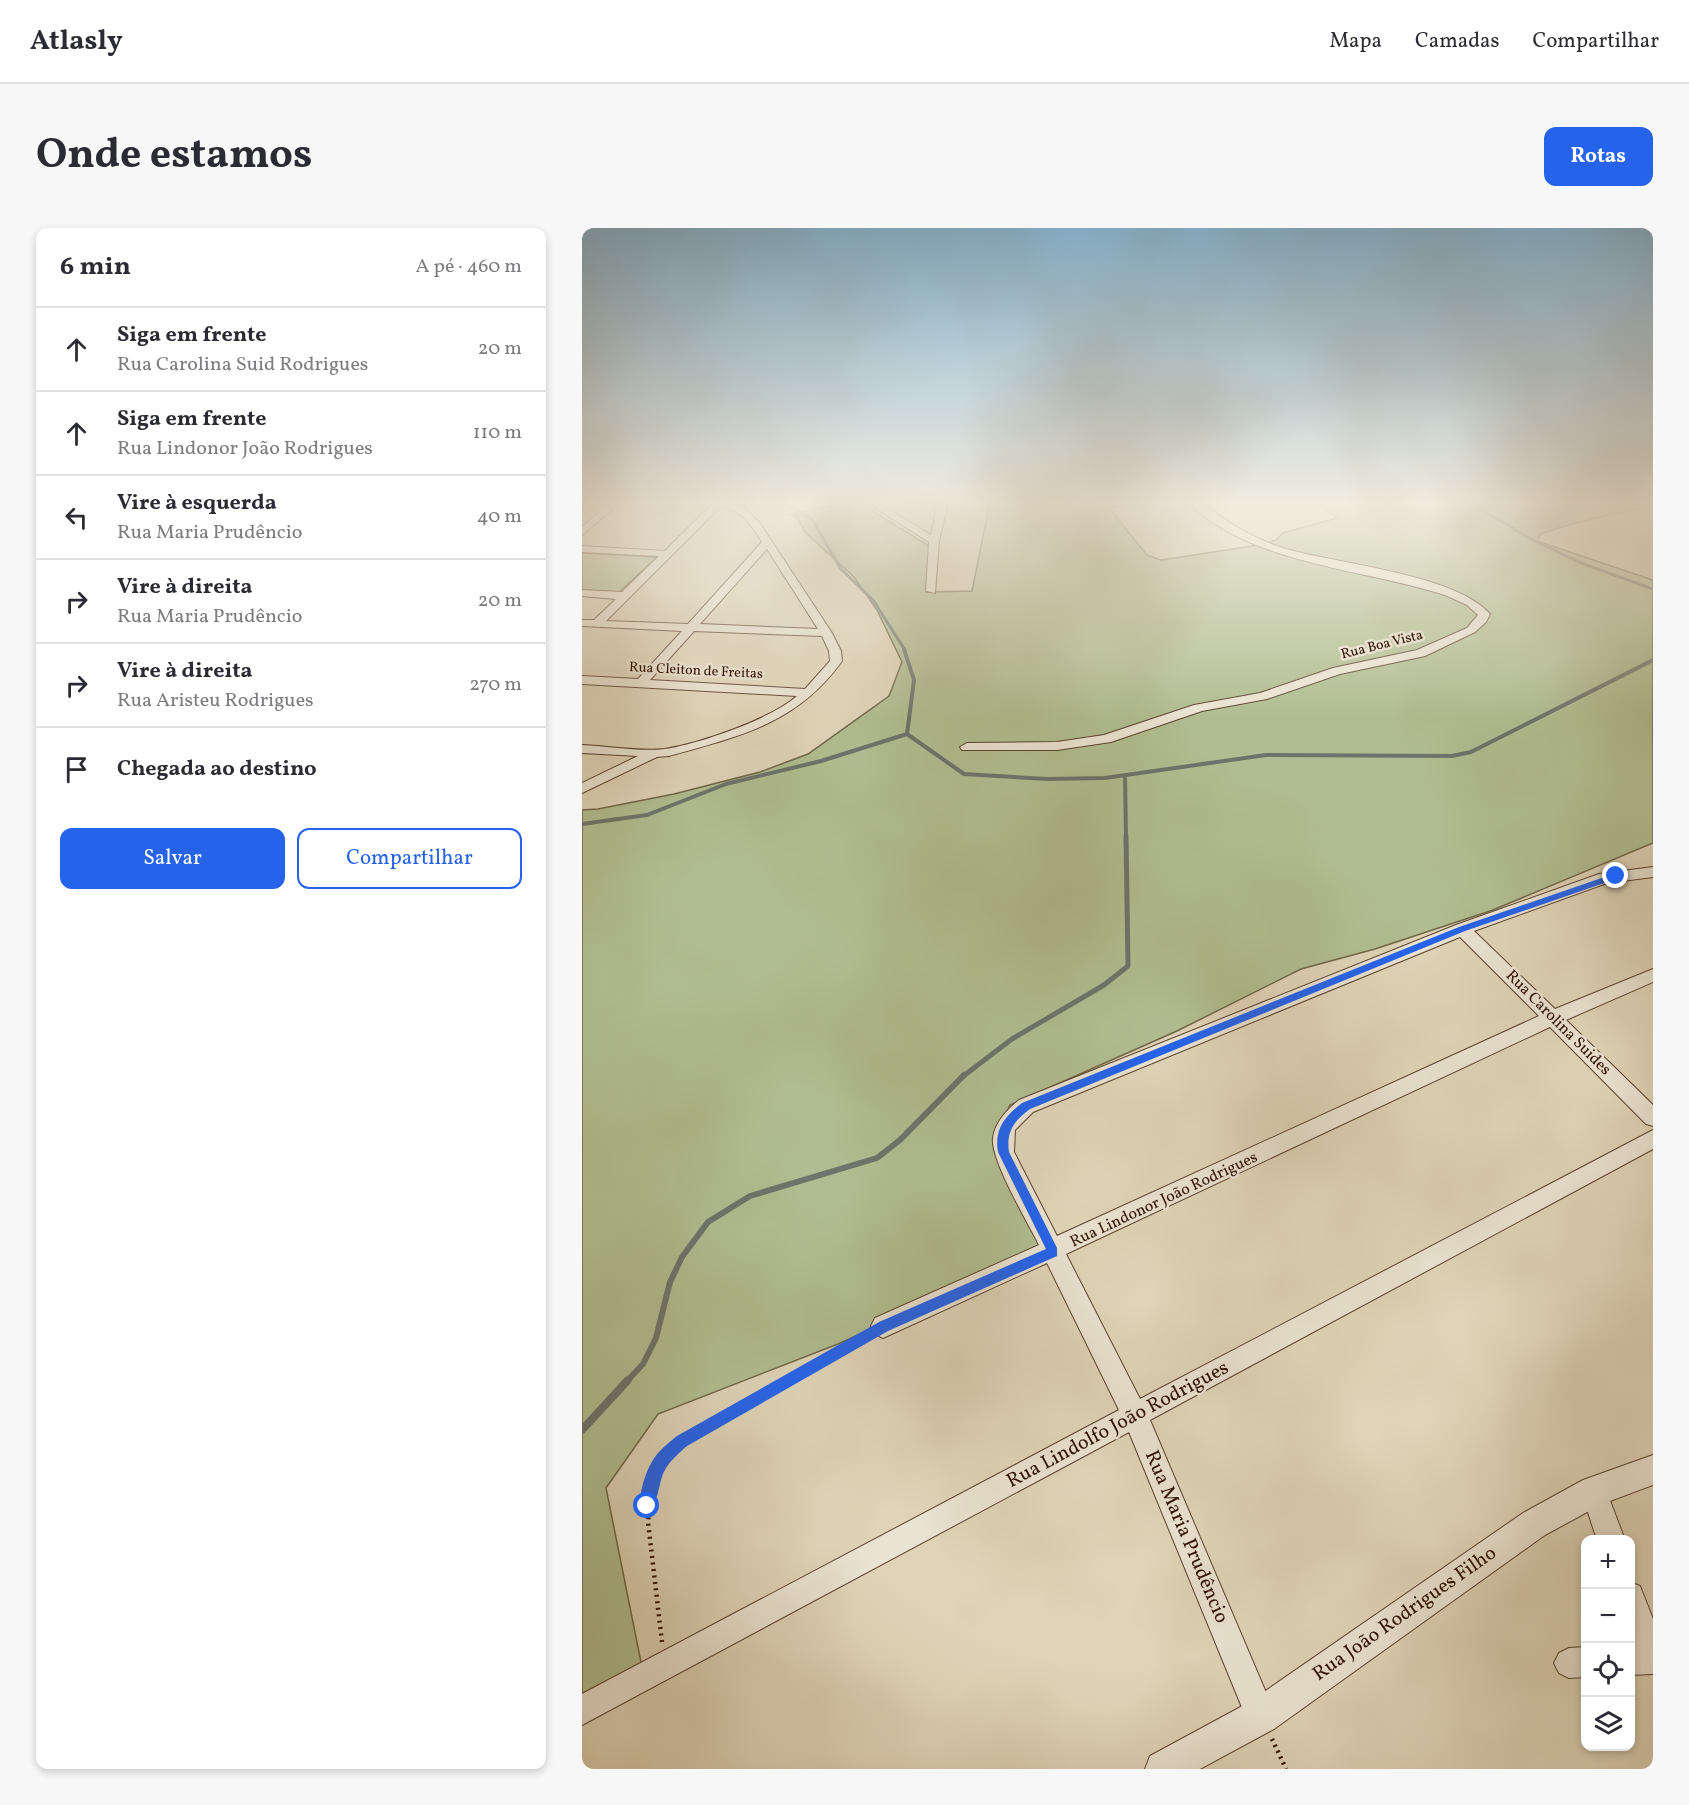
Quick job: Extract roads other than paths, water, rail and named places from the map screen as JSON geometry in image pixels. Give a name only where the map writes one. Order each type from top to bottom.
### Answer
[{"type":"street","points":[[596,624],[649,574]]},
{"type":"street","points":[[642,681],[739,574]]},
{"type":"street","points":[[582,749],[652,754],[676,751],[739,732],[781,713],[808,693],[836,661],[835,651],[826,633],[787,574]]},
{"type":"street","points":[[931,591],[932,574]]},
{"type":"street","name":"Rua Boa Vista","points":[[967,747],[1057,746],[1106,739],[1198,708],[1263,696],[1337,671],[1421,653],[1471,630],[1482,620],[1484,614],[1479,607],[1458,596],[1380,574]]},
{"type":"street","points":[[582,593],[626,596]]},
{"type":"street","points":[[582,623],[826,633]]},
{"type":"street","name":"Rua Cleiton de Freitas","points":[[582,680],[642,681],[808,693]]},
{"type":"street","points":[[582,789],[652,754]]},
{"type":"street","points":[[1462,929],[1605,878],[1653,872]]},
{"type":"street","name":"Rua Carolina Suides","points":[[1462,929],[1554,1017],[1653,1118]]},
{"type":"street","name":"Rua Maria Prudêncio","points":[[1262,1716],[1135,1416],[1004,1152],[1002,1140],[1005,1127],[1012,1117],[1026,1106],[1462,929]]},
{"type":"street","name":"Rua Lindonor João Rodrigues","points":[[884,1326],[1053,1252],[1554,1017],[1653,975]]},
{"type":"street","name":"Rua Lindolfo João Rodrigues","points":[[582,1710],[1653,1139]]},
{"type":"street","name":"Rua João Rodrigues Filho","points":[[1163,1769],[1262,1716],[1534,1524],[1594,1491],[1653,1470]]},
{"type":"street","points":[[1594,1491],[1610,1535]]},
{"type":"street","points":[[1635,1610],[1653,1659],[1635,1660]]},
{"type":"waterway","points":[[846,574],[873,600],[905,650]]},
{"type":"waterway","points":[[1611,574],[1653,589]]},
{"type":"waterway","points":[[904,649],[914,680],[907,734]]},
{"type":"waterway","points":[[1125,775],[1266,755],[1452,756],[1471,752],[1653,660]]},
{"type":"waterway","points":[[582,824],[647,815],[726,784],[821,761],[907,734]]},
{"type":"waterway","points":[[907,734],[964,774],[1047,779],[1105,778],[1125,775]]},
{"type":"waterway","points":[[1125,775],[1126,838]]},
{"type":"waterway","points":[[962,1077],[1012,1039],[1104,985],[1128,966],[1126,836]]},
{"type":"waterway","points":[[627,1381],[643,1364],[656,1338],[670,1282],[682,1257],[708,1222],[750,1196],[877,1158],[900,1140],[962,1077]]},
{"type":"waterway","points":[[582,1430],[628,1380]]}]
